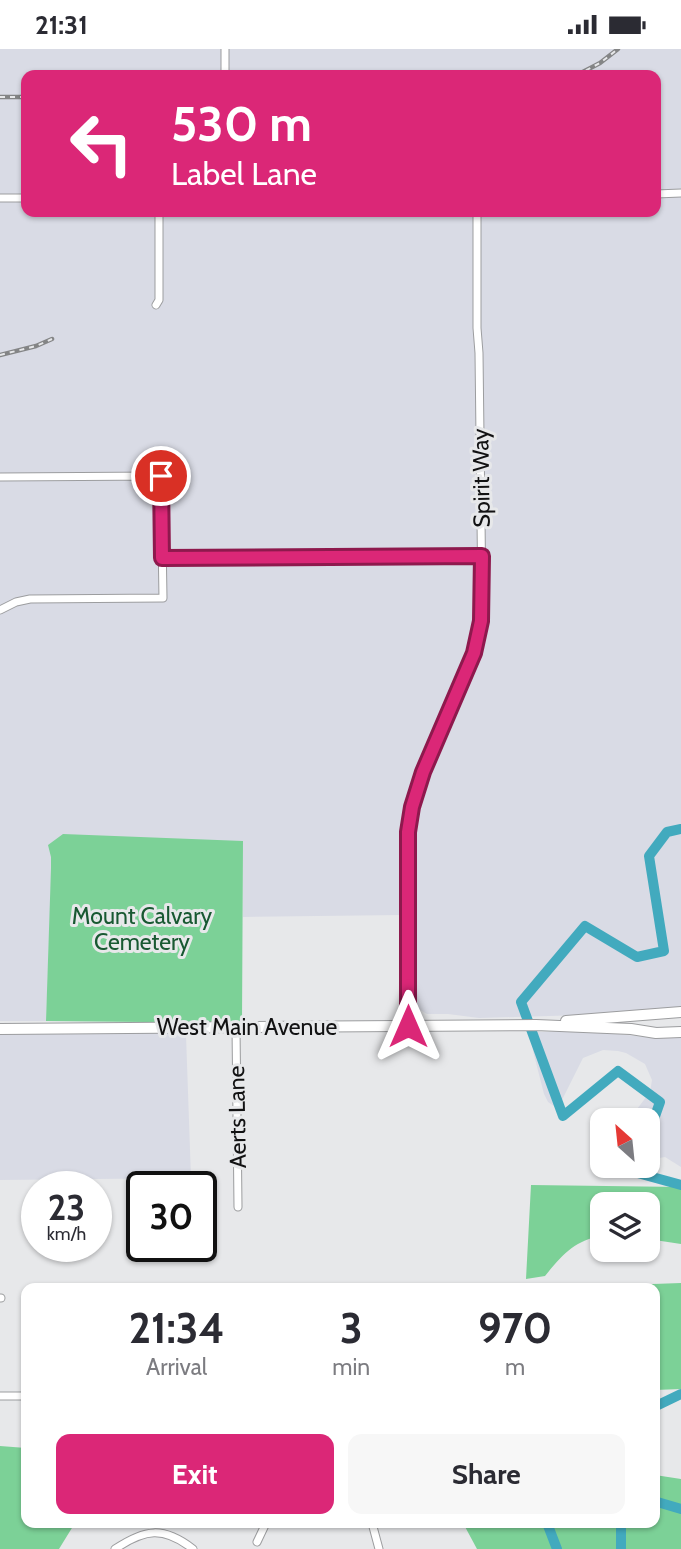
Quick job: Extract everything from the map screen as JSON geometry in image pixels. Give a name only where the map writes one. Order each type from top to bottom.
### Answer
[{"type":"main road","name":"West Main Avenue","points":[[0,1030],[513,1025],[681,1012]]},
{"type":"main road","name":"West Main Avenue","points":[[536,1024],[631,1029],[656,1033],[681,1032]]},
{"type":"street","points":[[225,49],[225,70]]},
{"type":"street","points":[[661,194],[681,193]]},
{"type":"street","points":[[0,198],[21,198]]},
{"type":"street","points":[[156,305],[159,300],[159,217]]},
{"type":"street","name":"Spirit Way","points":[[408,1026],[408,832],[412,807],[423,772],[474,653],[482,613],[477,217]]},
{"type":"street","points":[[0,477],[161,476],[163,598],[30,599],[0,610]]},
{"type":"street","points":[[162,558],[482,556]]},
{"type":"street","name":"Aerts Lane","points":[[236,1027],[237,1207]]},
{"type":"street","points":[[0,1396],[21,1396]]},
{"type":"street","points":[[150,1528],[150,1533]]},
{"type":"street","points":[[257,1542],[264,1528]]},
{"type":"street","points":[[373,1528],[379,1549]]},
{"type":"street","points":[[115,1549],[133,1537],[150,1533],[164,1533],[179,1538],[193,1549]]},
{"type":"shaded area","points":[[0,49],[681,49],[681,1008],[479,1018],[427,1014],[417,1008],[414,1004],[414,823],[424,782],[446,729],[435,729],[420,761],[408,798],[402,840],[402,915],[243,917],[243,841],[52,858],[46,1021],[0,1021]]},
{"type":"shaded area","points":[[193,1028],[186,1035],[191,1171],[126,1171],[126,1179],[112,1179],[112,1171],[21,1171],[21,1180],[0,1180],[0,1029]]},
{"type":"shaded area","points":[[593,1031],[653,1038],[681,1038],[681,1167],[665,1157],[660,1158],[660,1108],[638,1108],[650,1092],[652,1080],[645,1064],[618,1051],[603,1050],[583,1058],[562,1100],[554,1106],[544,1094],[531,1032]]},
{"type":"green space","name":"Mount Calvary Cemetery","points":[[63,834],[243,841],[242,1023],[46,1021],[51,868],[48,845]]},
{"type":"green space","points":[[531,1185],[681,1187],[681,1244],[660,1241],[660,1192],[590,1192],[590,1239],[570,1250],[545,1276],[526,1279]]},
{"type":"green space","points":[[681,1283],[681,1389],[660,1390],[660,1284]]},
{"type":"green space","points":[[0,1446],[21,1448],[21,1528],[72,1528],[59,1549],[0,1549]]},
{"type":"green space","points":[[660,1476],[681,1479],[681,1549],[477,1549],[466,1528],[660,1528]]},
{"type":"waterway","points":[[658,1108],[660,1102],[618,1071],[563,1116],[521,1002],[585,926],[637,957],[664,951],[649,856],[667,832],[681,829]]},
{"type":"waterway","points":[[656,1178],[681,1185]]},
{"type":"waterway","points":[[660,1404],[681,1394]]},
{"type":"waterway","points":[[660,1503],[681,1509]]},
{"type":"waterway","points":[[549,1528],[557,1549]]},
{"type":"waterway","points":[[621,1528],[621,1549]]},
{"type":"railway","points":[[587,70],[618,49]]},
{"type":"railway","points":[[0,97],[21,97]]},
{"type":"railway","points":[[0,355],[52,339]]},
{"type":"route","points":[[161,476],[162,558],[482,556],[481,621],[474,653],[423,772],[412,807],[408,832],[408,1026]]}]
